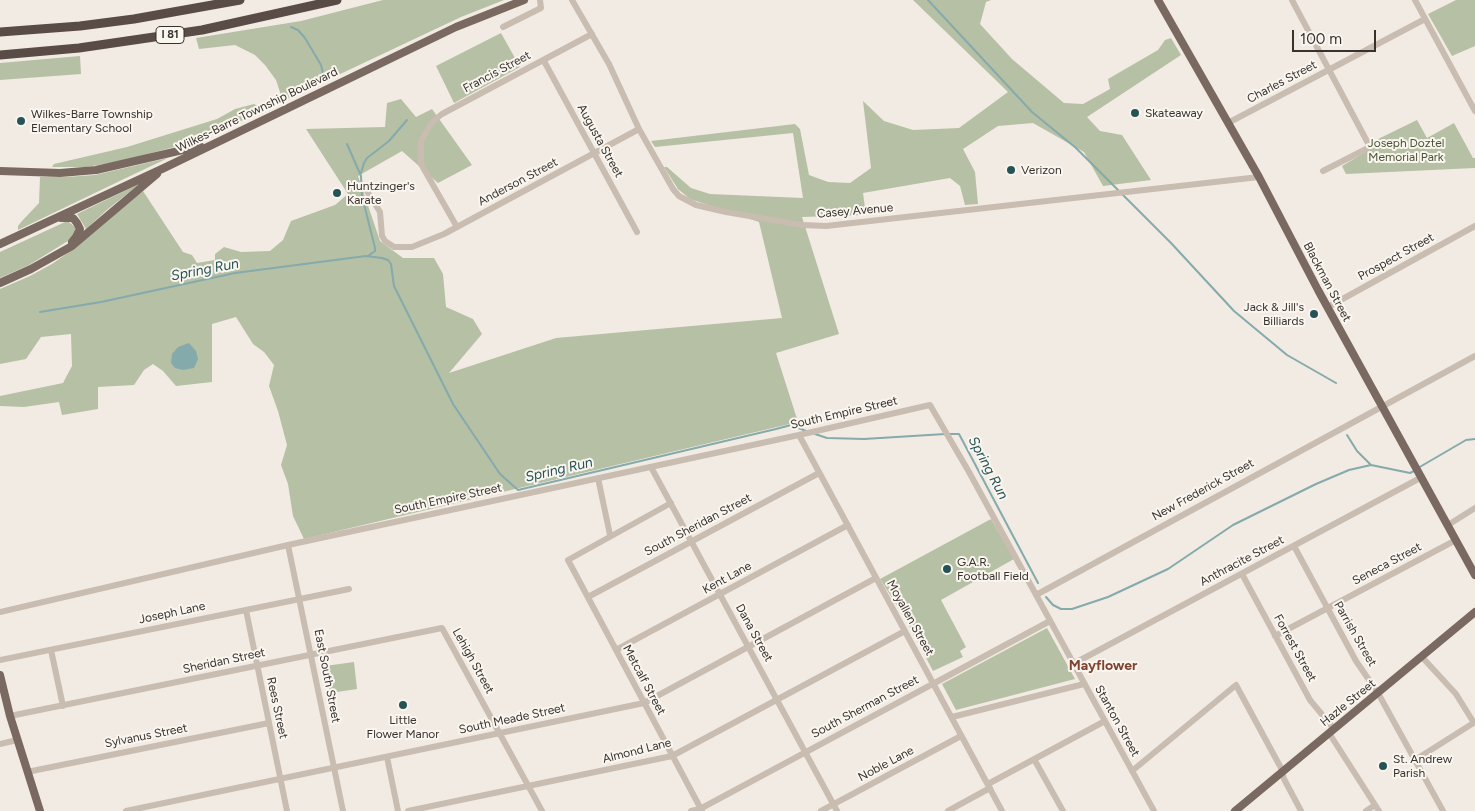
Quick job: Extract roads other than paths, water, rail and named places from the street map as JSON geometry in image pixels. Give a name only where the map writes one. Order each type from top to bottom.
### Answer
[{"type":"highway","name":"I 81","points":[[0,32],[80,26],[134,19],[240,0]]},
{"type":"highway","name":"I 81","points":[[0,55],[79,48],[184,33],[337,0]]},
{"type":"main road","name":"Wilkes-Barre Township Boulevard","points":[[0,244],[164,168],[456,27],[524,0]]},
{"type":"main road","name":"Blackman Street","points":[[1158,0],[1259,177],[1475,575]]},
{"type":"main road","points":[[0,171],[60,173],[96,170],[211,144]]},
{"type":"main road","points":[[0,283],[72,246],[164,168]]},
{"type":"main road","points":[[56,219],[73,218],[80,229],[76,238],[65,249]]},
{"type":"main road","name":"Hazle Street","points":[[1235,811],[1475,612]]},
{"type":"main road","points":[[0,675],[17,740],[40,811]]},
{"type":"street","points":[[503,27],[541,8],[540,0]]},
{"type":"street","name":"Casey Avenue","points":[[572,0],[609,64],[639,130],[673,190],[687,201],[696,205],[726,212],[816,226],[862,223],[1259,177]]},
{"type":"street","points":[[1292,0],[1370,147],[1323,171]]},
{"type":"street","points":[[1415,0],[1475,111]]},
{"type":"street","name":"Charles Street","points":[[1228,123],[1425,19]]},
{"type":"street","name":"Francis Street","points":[[457,227],[421,164],[421,141],[432,122],[442,114],[592,34]]},
{"type":"street","name":"Augusta Street","points":[[544,60],[637,232]]},
{"type":"street","name":"Anderson Street","points":[[365,188],[380,212],[382,236],[385,241],[394,247],[405,248],[433,239],[457,227],[639,130]]},
{"type":"street","name":"Prospect Street","points":[[1328,307],[1475,226]]},
{"type":"street","name":"New Frederick Street","points":[[1036,595],[1475,356]]},
{"type":"street","name":"South Empire Street","points":[[0,612],[288,545],[824,430],[930,405]]},
{"type":"street","name":"Stanton Street","points":[[930,405],[950,438],[1154,811]]},
{"type":"street","name":"Moyallen Street","points":[[799,435],[1002,811]]},
{"type":"street","name":"Dana Street","points":[[652,467],[837,811]]},
{"type":"street","name":"Anthracite Street","points":[[1073,664],[1294,546],[1419,471]]},
{"type":"street","name":"South Sheridan Street","points":[[588,597],[819,474]]},
{"type":"street","points":[[598,478],[610,535],[671,503]]},
{"type":"street","points":[[1448,525],[1475,508]]},
{"type":"street","name":"Kent Lane","points":[[616,650],[848,524]]},
{"type":"street","name":"Metcalf Street","points":[[610,535],[568,560],[701,810]]},
{"type":"street","name":"Seneca Street","points":[[1275,636],[1456,540]]},
{"type":"street","name":"East South Street","points":[[288,545],[343,811]]},
{"type":"street","name":"Parrish Street","points":[[1294,546],[1356,661],[1378,693],[1442,811]]},
{"type":"street","name":"Forrest Street","points":[[1242,574],[1310,700],[1331,731],[1377,808]]},
{"type":"street","name":"South Meade Street","points":[[126,811],[644,704],[876,578]]},
{"type":"street","name":"Joseph Lane","points":[[0,660],[349,589]]},
{"type":"street","name":"Rees Street","points":[[246,610],[287,811]]},
{"type":"street","name":"South Sherman Street","points":[[691,811],[701,810],[1050,621]]},
{"type":"street","name":"Sheridan Street","points":[[10,716],[442,628]]},
{"type":"street","name":"Lehigh Street","points":[[442,628],[542,811]]},
{"type":"street","name":"Almond Lane","points":[[408,811],[672,756],[905,631]]},
{"type":"street","points":[[51,650],[63,706]]},
{"type":"street","points":[[1415,760],[1474,722],[1456,694],[1422,657]]},
{"type":"street","points":[[952,717],[1084,684]]},
{"type":"street","points":[[1132,771],[1236,685],[1265,737],[1301,811]]},
{"type":"street","points":[[948,811],[1034,759],[1105,721]]},
{"type":"street","name":"Sylvanus Street","points":[[27,772],[269,723]]},
{"type":"street","name":"Noble Lane","points":[[821,811],[961,736]]},
{"type":"street","points":[[0,744],[17,740]]},
{"type":"street","points":[[387,757],[398,811]]},
{"type":"street","points":[[1034,759],[1063,811]]},
{"type":"street","points":[[1366,811],[1377,808]]},
{"type":"water","points":[[189,343],[196,351],[198,359],[194,368],[183,370],[175,368],[171,363],[172,354],[178,347]]},
{"type":"waterway","points":[[928,0],[1032,112],[1076,148],[1119,191]]},
{"type":"waterway","points":[[291,27],[298,30],[305,38],[321,65],[324,77]]},
{"type":"waterway","points":[[361,173],[367,158],[389,141],[407,120]]},
{"type":"waterway","points":[[347,144],[361,176],[362,196],[375,248],[375,251],[368,256]]},
{"type":"waterway","points":[[1122,194],[1171,243],[1234,311],[1287,355],[1336,383]]},
{"type":"waterway","name":"Spring Run","points":[[40,312],[101,302],[235,273],[366,256],[382,258],[388,260],[391,264],[394,286],[453,404],[500,474],[518,490],[791,425],[806,431]]},
{"type":"waterway","name":"Spring Run","points":[[815,434],[827,438],[864,439],[945,434]]},
{"type":"waterway","name":"Spring Run","points":[[949,434],[959,434],[1038,583]]},
{"type":"waterway","points":[[1347,435],[1357,451],[1371,465]]},
{"type":"waterway","name":"Spring Run","points":[[1418,468],[1466,440],[1475,439]]},
{"type":"waterway","name":"Spring Run","points":[[1046,597],[1053,605],[1061,609],[1072,609],[1108,597],[1168,569],[1233,525],[1349,470],[1371,465],[1410,473],[1414,471]]},
{"type":"place","name":"Skateaway","points":[[1135,113]]},
{"type":"place","name":"Wilkes-Barre Township Elementary School","points":[[21,121]]},
{"type":"place","name":"Verizon","points":[[1011,170]]},
{"type":"place","name":"Huntzinger's Karate","points":[[337,193]]},
{"type":"place","name":"Jack & Jill's Billiards","points":[[1314,314]]},
{"type":"place","name":"G.A.R. Football Field","points":[[947,569]]},
{"type":"place","name":"Little Flower Manor","points":[[403,705]]},
{"type":"place","name":"St. Andrew Parish","points":[[1383,766]]},
{"type":"district","name":"Mayflower","points":[[1103,666]]},
{"type":"park label","name":"Joseph Doztel Memorial Park","points":[[1406,150]]}]
